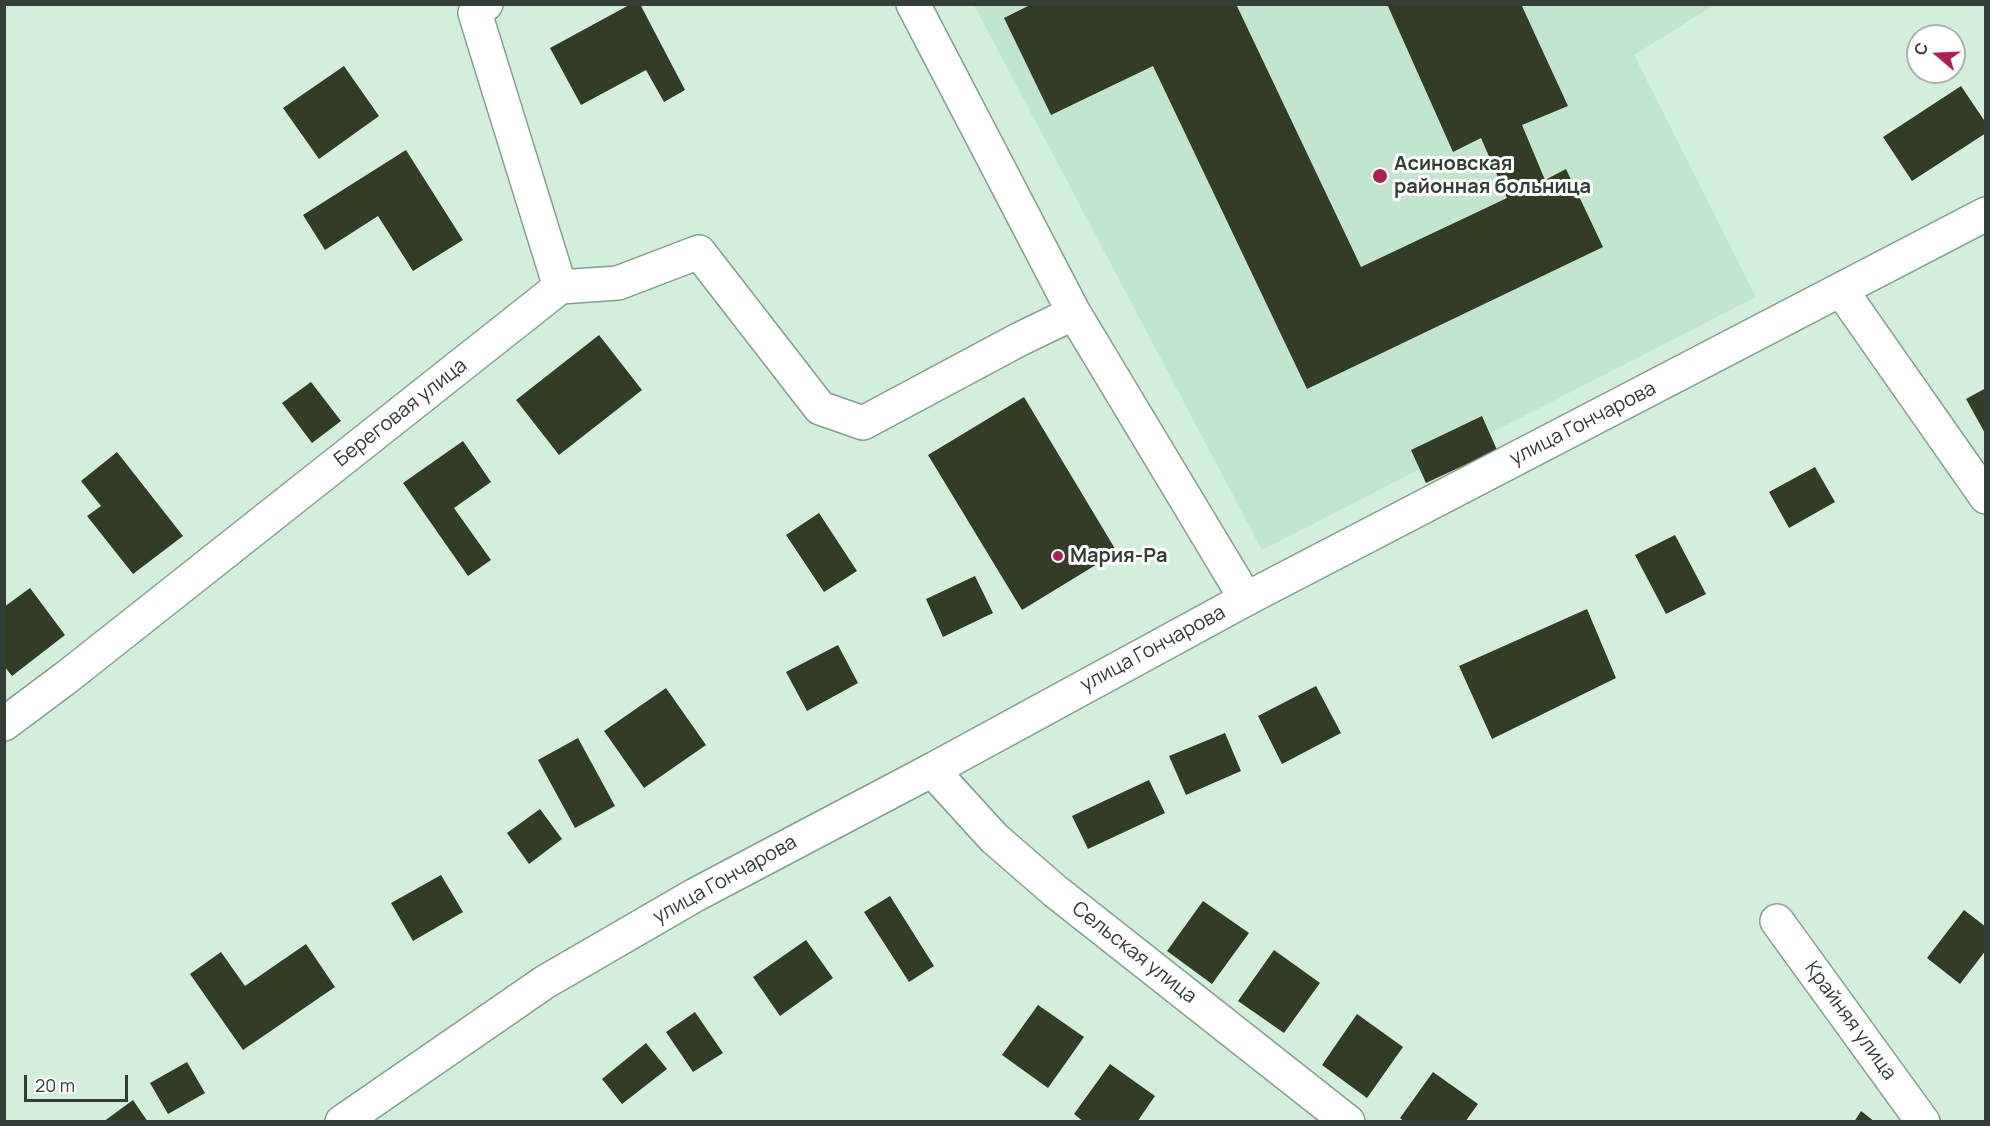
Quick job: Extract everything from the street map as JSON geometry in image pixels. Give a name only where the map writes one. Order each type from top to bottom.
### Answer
[{"type":"street","points":[[486,4],[475,13],[560,287],[618,283],[699,252],[820,408],[863,423],[1020,339],[1074,313]]},
{"type":"street","points":[[913,4],[1074,313],[1246,599]]},
{"type":"street","name":"улица Гончарова","points":[[342,1122],[545,982],[694,895],[932,770],[1246,599],[1986,214]]},
{"type":"street","name":"Береговая улица","points":[[4,724],[67,677],[560,287]]},
{"type":"street","points":[[1841,290],[1986,497]]},
{"type":"street","name":"Сельская улица","points":[[932,770],[994,838],[1055,891],[1348,1122]]},
{"type":"street","name":"Крайняя улица","points":[[1777,921],[1923,1122]]},
{"type":"shaded area","name":"Асиновская районная больница","points":[[974,5],[1714,5],[1634,55],[1756,297],[1262,550]]},
{"type":"building","points":[[631,4],[640,4],[685,90],[664,102],[646,70],[581,105],[550,48]]},
{"type":"building","points":[[1032,4],[1236,4],[1361,267],[1507,198],[1481,138],[1453,152],[1387,4],[1521,4],[1568,106],[1522,125],[1545,180],[1566,169],[1603,247],[1307,389],[1153,66],[1051,115],[1004,18]]},
{"type":"building","points":[[344,66],[379,116],[319,159],[283,108]]},
{"type":"building","points":[[1961,86],[1986,123],[1986,133],[1912,181],[1883,137]]},
{"type":"building","points":[[406,150],[463,240],[413,271],[378,216],[325,250],[303,215]]},
{"type":"building","points":[[599,335],[642,390],[559,455],[516,400]]},
{"type":"building","points":[[311,382],[341,421],[312,443],[282,403]]},
{"type":"building","points":[[1986,388],[1986,435],[1966,399]]},
{"type":"building","points":[[1024,397],[1117,552],[1022,610],[928,455]]},
{"type":"building","points":[[1482,416],[1497,450],[1426,483],[1411,450]]},
{"type":"building","points":[[463,441],[491,482],[454,508],[491,560],[468,576],[403,483]]},
{"type":"building","points":[[117,452],[183,536],[133,574],[87,516],[101,506],[81,481]]},
{"type":"building","points":[[1815,467],[1835,502],[1789,528],[1769,492]]},
{"type":"building","points":[[819,513],[857,571],[824,592],[786,535]]},
{"type":"building","points":[[1675,535],[1706,594],[1666,614],[1635,555]]},
{"type":"building","points":[[975,576],[993,613],[943,637],[926,599]]},
{"type":"building","points":[[30,588],[65,635],[12,676],[4,666],[4,607]]},
{"type":"building","points":[[1587,609],[1616,678],[1492,739],[1459,666]]},
{"type":"building","points":[[838,645],[858,683],[807,711],[786,672]]},
{"type":"building","points":[[1316,686],[1341,733],[1282,764],[1258,716]]},
{"type":"building","points":[[666,688],[706,745],[644,788],[604,731]]},
{"type":"building","points":[[1225,733],[1241,771],[1186,795],[1169,756]]},
{"type":"building","points":[[578,738],[615,806],[575,828],[538,760]]},
{"type":"building","points":[[1149,780],[1165,813],[1088,849],[1072,816]]},
{"type":"building","points":[[540,809],[562,839],[529,864],[507,833]]},
{"type":"building","points":[[441,875],[463,912],[413,941],[391,903]]},
{"type":"building","points":[[890,896],[934,966],[909,982],[864,912]]},
{"type":"building","points":[[1203,901],[1249,933],[1212,984],[1167,951]]},
{"type":"building","points":[[1964,910],[1986,927],[1986,950],[1960,984],[1927,958]]},
{"type":"building","points":[[806,940],[833,978],[780,1016],[753,977]]},
{"type":"building","points":[[306,944],[335,987],[243,1050],[190,974],[221,952],[245,986]]},
{"type":"building","points":[[1274,950],[1320,983],[1284,1033],[1238,1001]]},
{"type":"building","points":[[1038,1005],[1084,1037],[1048,1088],[1002,1055]]},
{"type":"building","points":[[695,1012],[723,1053],[693,1072],[666,1032]]},
{"type":"building","points":[[1357,1014],[1403,1047],[1367,1098],[1322,1065]]},
{"type":"building","points":[[646,1043],[667,1069],[622,1104],[602,1079]]},
{"type":"building","points":[[187,1062],[205,1093],[168,1114],[150,1083]]},
{"type":"building","points":[[1110,1064],[1155,1096],[1137,1122],[1084,1122],[1074,1114]]},
{"type":"building","points":[[1433,1072],[1478,1104],[1465,1122],[1405,1122],[1400,1118]]},
{"type":"building","points":[[133,1100],[148,1122],[103,1122]]},
{"type":"building","points":[[1861,1111],[1875,1122],[1854,1122]]},
{"type":"place","name":"Асиновская районная больница","points":[[1380,176]]},
{"type":"place","name":"Мария-Ра","points":[[1058,556]]}]
